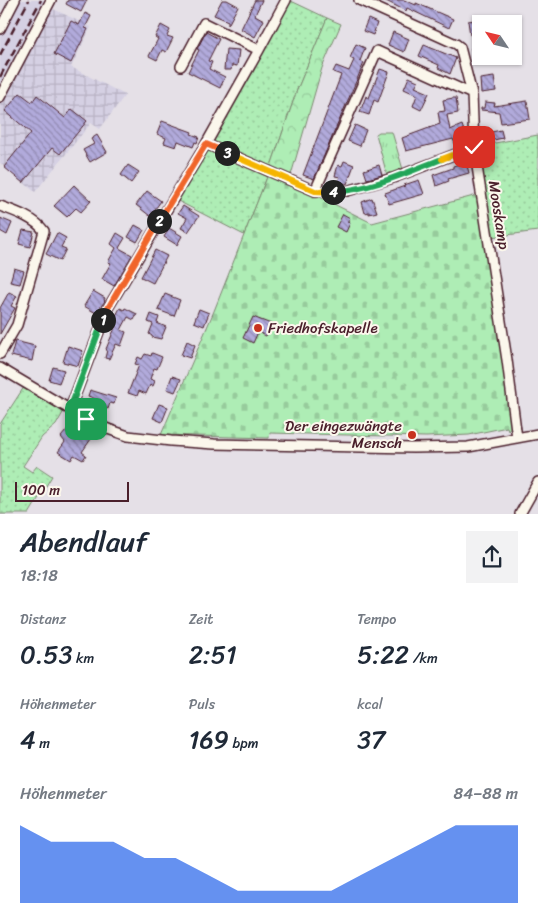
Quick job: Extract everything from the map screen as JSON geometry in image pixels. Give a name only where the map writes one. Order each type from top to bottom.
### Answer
[{"type":"street","points":[[0,29],[15,0]]},
{"type":"street","points":[[0,97],[51,0]]},
{"type":"street","points":[[70,409],[108,308],[206,144],[286,0]]},
{"type":"street","name":"Mooskamp","points":[[359,0],[460,47],[472,94],[474,147],[507,360],[517,438]]},
{"type":"street","points":[[181,66],[204,23],[259,50]]},
{"type":"street","points":[[315,191],[377,51],[472,94]]},
{"type":"street","points":[[206,144],[315,191],[347,192],[393,178],[474,147]]},
{"type":"street","points":[[0,206],[25,217],[40,226],[44,231],[17,325],[0,354]]},
{"type":"street","points":[[0,368],[70,409],[108,429],[128,436],[214,444],[458,448],[538,434]]},
{"type":"street","points":[[520,514],[538,482]]},
{"type":"shaded area","points":[[17,0],[47,0],[0,89],[0,35]]},
{"type":"shaded area","points":[[45,5],[91,27],[71,67],[125,95],[100,129],[91,123],[35,192],[0,163],[0,89]]},
{"type":"green space","points":[[289,0],[327,18],[297,90],[269,172],[244,235],[176,200]]},
{"type":"green space","points":[[327,18],[341,24],[322,68],[289,182],[269,172],[297,90]]},
{"type":"green space","points":[[379,132],[392,132],[404,173],[388,179],[376,134]]},
{"type":"green space","points":[[538,135],[538,231],[491,237],[479,146]]},
{"type":"green space","points":[[269,172],[372,223],[485,193],[512,426],[508,431],[507,427],[469,435],[426,437],[270,433],[269,438],[161,435],[214,311]]},
{"type":"green space","points":[[24,387],[64,411],[56,425],[42,437],[23,466],[32,472],[37,466],[52,476],[29,514],[0,514],[0,424]]},
{"type":"building","points":[[68,0],[87,0],[81,12],[66,4]]},
{"type":"building","points":[[222,0],[227,0],[238,6],[228,25],[228,21],[214,15]]},
{"type":"building","points":[[255,0],[262,0],[255,15],[264,20],[255,37],[241,29]]},
{"type":"building","points":[[384,0],[404,0],[416,5],[416,3],[453,19],[449,28],[407,8],[406,11]]},
{"type":"building","points":[[85,13],[91,16],[85,28],[88,29],[71,63],[54,54],[71,21],[79,25]]},
{"type":"building","points":[[368,19],[377,23],[373,35],[363,31]]},
{"type":"building","points":[[472,20],[472,35],[470,35],[468,21]]},
{"type":"building","points":[[161,25],[170,30],[167,36],[173,38],[166,52],[162,50],[157,60],[149,56],[158,39],[155,37]]},
{"type":"building","points":[[206,32],[219,39],[208,61],[212,62],[209,69],[225,77],[220,88],[188,72]]},
{"type":"building","points":[[393,32],[409,39],[404,52],[388,45]]},
{"type":"building","points":[[356,44],[365,48],[360,61],[364,63],[314,179],[303,175],[341,75],[333,72],[336,66],[349,71],[354,60],[350,58]]},
{"type":"building","points":[[424,45],[456,58],[450,74],[438,68],[439,65],[419,56]]},
{"type":"building","points":[[226,49],[239,50],[237,66],[232,65],[231,70],[224,70]]},
{"type":"building","points":[[380,69],[389,72],[378,102],[374,100],[369,115],[360,112],[366,96],[369,98]]},
{"type":"building","points":[[409,77],[418,81],[415,87],[429,93],[421,110],[413,106],[417,95],[404,89]]},
{"type":"building","points":[[494,77],[496,91],[481,93],[480,79]]},
{"type":"building","points":[[20,93],[32,102],[37,95],[65,118],[72,109],[87,121],[60,154],[52,148],[23,183],[4,167],[31,133],[5,111]]},
{"type":"building","points":[[456,98],[458,113],[447,115],[450,130],[462,125],[467,140],[455,144],[453,139],[406,151],[402,138],[440,124],[438,112],[445,111],[443,100]]},
{"type":"building","points":[[527,101],[530,119],[501,123],[499,112],[481,110],[481,108],[484,108],[485,102],[495,103],[494,106]]},
{"type":"building","points":[[162,121],[192,132],[191,134],[199,137],[197,143],[195,142],[193,147],[178,141],[176,147],[164,143],[166,138],[157,134]]},
{"type":"building","points":[[355,125],[366,130],[360,146],[348,141]]},
{"type":"building","points":[[501,130],[503,138],[489,141],[487,133]]},
{"type":"building","points":[[97,135],[107,152],[90,162],[83,150],[94,144],[91,139]]},
{"type":"building","points":[[344,161],[354,165],[347,184],[338,181],[340,177],[335,176],[338,165],[342,166]]},
{"type":"building","points":[[466,162],[469,173],[448,179],[449,181],[436,186],[433,175]]},
{"type":"building","points":[[128,165],[139,172],[131,183],[121,175]]},
{"type":"building","points":[[379,165],[382,175],[367,179],[364,170]]},
{"type":"building","points":[[419,180],[424,194],[389,204],[385,193]]},
{"type":"building","points":[[74,185],[91,201],[81,212],[76,208],[67,217],[54,206]]},
{"type":"building","points":[[147,191],[161,201],[150,216],[136,205]]},
{"type":"building","points":[[372,198],[377,212],[365,213],[362,202]]},
{"type":"building","points":[[183,206],[199,216],[188,232],[181,228],[187,218],[178,213]]},
{"type":"building","points":[[343,214],[350,218],[347,222],[350,223],[346,232],[336,227]]},
{"type":"building","points":[[0,218],[12,223],[7,235],[0,231]]},
{"type":"building","points":[[135,225],[144,230],[137,242],[128,237]]},
{"type":"building","points":[[169,228],[182,236],[177,245],[164,237]]},
{"type":"building","points":[[23,230],[34,232],[30,247],[19,244]]},
{"type":"building","points":[[57,233],[66,238],[61,247],[66,249],[60,261],[46,254]]},
{"type":"building","points":[[117,233],[125,238],[119,248],[132,255],[114,286],[102,279],[111,263],[108,262],[116,248],[111,244]]},
{"type":"building","points":[[155,250],[167,256],[153,283],[141,277]]},
{"type":"building","points":[[14,268],[24,271],[20,284],[10,282]]},
{"type":"building","points":[[93,291],[105,298],[105,301],[96,313],[84,306]]},
{"type":"building","points":[[9,292],[17,296],[11,306],[15,308],[0,334],[0,308]]},
{"type":"building","points":[[165,294],[180,300],[174,316],[158,310]]},
{"type":"building","points":[[120,308],[124,310],[125,308],[137,314],[134,320],[128,317],[121,330],[126,332],[121,346],[116,344],[109,359],[105,358],[106,349],[117,323],[113,321]]},
{"type":"building","points":[[199,309],[209,313],[204,326],[194,322]]},
{"type":"building","points":[[151,314],[159,317],[157,323],[166,327],[161,339],[152,337],[149,334],[153,324],[148,322]]},
{"type":"building","name":"Friedhofskapelle","points":[[253,317],[271,324],[266,336],[258,332],[253,343],[243,338]]},
{"type":"building","points":[[15,341],[35,346],[32,361],[11,356]]},
{"type":"building","points":[[187,341],[195,345],[190,358],[181,355]]},
{"type":"building","points":[[68,346],[83,351],[78,366],[63,362]]},
{"type":"building","points":[[152,353],[162,357],[157,369],[154,368],[150,379],[155,381],[153,386],[150,385],[146,394],[139,391],[137,396],[128,393],[139,365],[135,364],[138,357],[142,359],[145,354],[151,356]]},
{"type":"building","points":[[53,367],[64,370],[59,383],[49,380]]},
{"type":"building","points":[[172,376],[181,379],[175,392],[167,389]]},
{"type":"building","points":[[90,390],[116,398],[114,404],[110,403],[108,409],[94,403],[96,399],[88,396]]},
{"type":"building","points":[[159,404],[168,407],[162,422],[153,418]]},
{"type":"building","points":[[71,425],[91,439],[82,452],[86,455],[83,460],[74,455],[71,460],[58,452],[65,442],[61,437]]},
{"type":"railway","points":[[0,55],[29,0]]},
{"type":"railway","points":[[0,77],[41,0]]},
{"type":"place","name":"Friedhofskapelle","points":[[258,328]]},
{"type":"place","name":"Der eingezwängte Mensch","points":[[412,435]]},
{"type":"route","points":[[86,419],[70,409],[108,308],[206,144],[315,191],[333,192],[347,192],[393,178],[474,147]]}]
